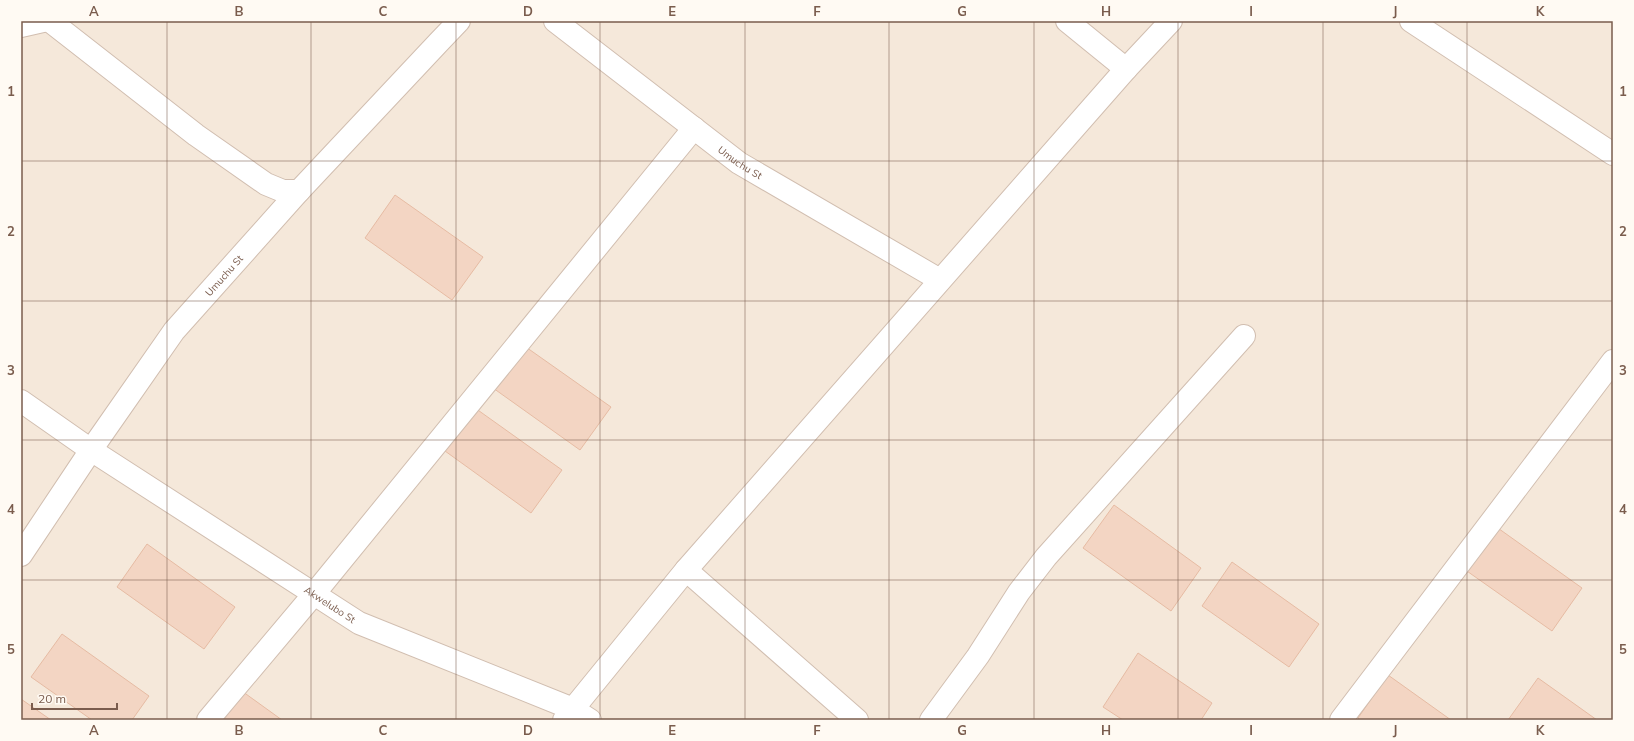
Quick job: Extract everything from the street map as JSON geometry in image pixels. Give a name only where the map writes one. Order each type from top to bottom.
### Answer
[{"type":"street","points":[[21,26],[43,21]]},
{"type":"street","points":[[50,21],[196,135],[266,184],[283,191],[299,191]]},
{"type":"street","name":"Umuchu St","points":[[21,555],[91,450],[174,331],[299,191],[459,21]]},
{"type":"street","name":"Umuchu St","points":[[555,21],[739,163],[940,280]]},
{"type":"street","points":[[1067,21],[1126,69]]},
{"type":"street","points":[[576,716],[686,570],[1126,69],[1171,21]]},
{"type":"street","points":[[1411,21],[1613,154]]},
{"type":"street","points":[[208,720],[314,594],[694,128]]},
{"type":"street","points":[[931,720],[978,656],[1019,592],[1046,557],[1244,336]]},
{"type":"street","points":[[1341,720],[1613,361]]},
{"type":"street","name":"Akwelubo St","points":[[21,401],[91,450],[359,623],[576,716]]},
{"type":"street","points":[[686,570],[858,720]]},
{"type":"shaded area","points":[[21,21],[1613,21],[1613,720],[21,720]]},
{"type":"building","points":[[395,195],[483,257],[452,300],[365,238]]},
{"type":"building","points":[[523,345],[611,407],[580,450],[493,388]]},
{"type":"building","points":[[475,408],[562,470],[531,513],[445,451]]},
{"type":"building","points":[[1114,505],[1201,568],[1171,611],[1083,548]]},
{"type":"building","points":[[1495,526],[1582,588],[1552,631],[1464,569]]},
{"type":"building","points":[[147,544],[235,607],[204,649],[117,587]]},
{"type":"building","points":[[1232,562],[1319,624],[1289,667],[1202,606]]},
{"type":"building","points":[[62,634],[149,696],[132,720],[92,720],[31,677]]},
{"type":"building","points":[[1138,653],[1212,703],[1201,720],[1123,720],[1103,707]]},
{"type":"building","points":[[1388,675],[1451,720],[1360,720],[1358,718]]},
{"type":"building","points":[[1538,678],[1597,720],[1508,720]]},
{"type":"building","points":[[239,689],[282,720],[217,720]]},
{"type":"building","points":[[21,699],[51,720],[21,720]]}]
